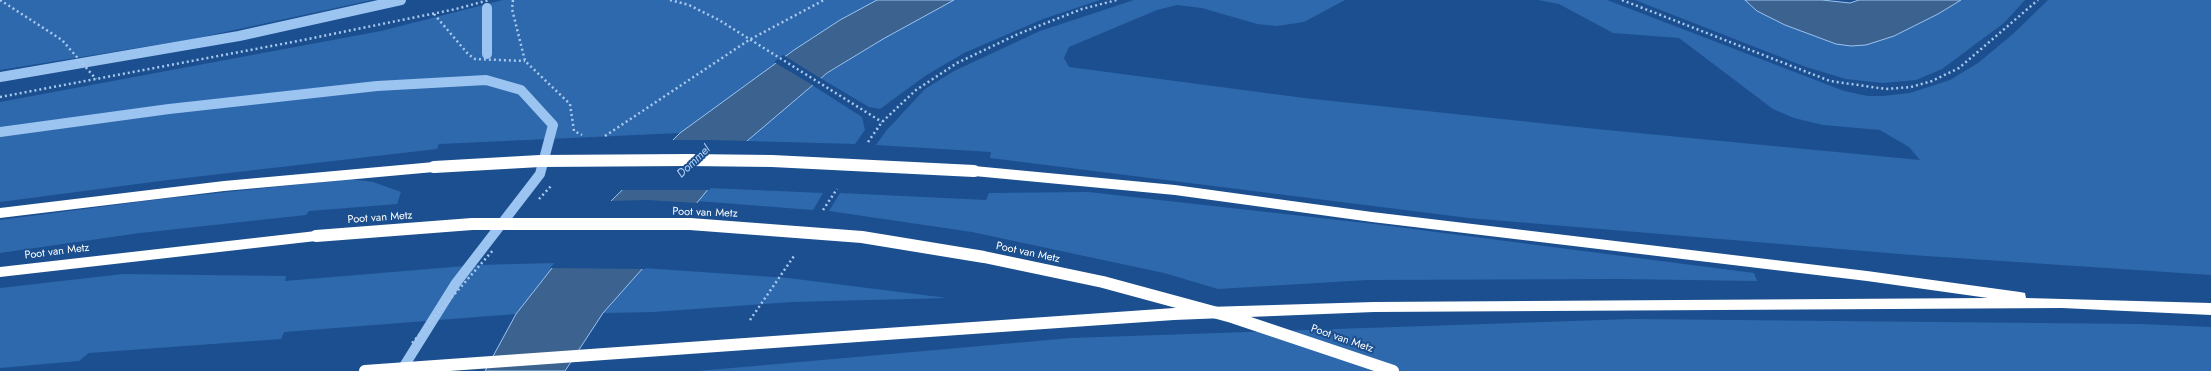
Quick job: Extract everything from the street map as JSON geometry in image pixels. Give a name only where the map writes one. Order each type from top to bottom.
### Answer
[{"type":"highway","points":[[0,213],[224,186],[434,167],[540,162],[688,160],[780,161],[974,171],[1175,190],[1380,218],[1867,276],[2062,303]]},
{"type":"highway","name":"Poot van Metz","points":[[0,272],[316,236],[472,224],[690,224],[798,231],[862,238],[984,257],[1103,282],[1239,319],[1393,371]]},
{"type":"highway","points":[[364,371],[1174,314],[1374,307],[2062,303],[2211,309]]},
{"type":"path","points":[[0,0],[62,40],[96,80]]},
{"type":"path","points":[[0,96],[96,80],[434,14],[489,0]]},
{"type":"path","points":[[513,0],[512,9],[525,61],[570,104],[574,131],[585,136]]},
{"type":"path","points":[[670,0],[704,12],[882,122],[916,90],[980,51],[1018,34],[1082,9],[1117,0]]},
{"type":"path","points":[[602,138],[749,40],[824,0]]},
{"type":"path","points":[[1622,0],[1830,81],[1886,89],[1911,87],[1932,81],[1959,68],[2001,34],[2038,0]]},
{"type":"path","points":[[434,14],[468,54],[475,59],[525,61]]},
{"type":"path","points":[[536,202],[557,180]]},
{"type":"path","points":[[409,347],[495,248]]},
{"type":"shaded area","points":[[0,0],[372,0],[193,39],[0,70]]},
{"type":"shaded area","points":[[503,0],[877,0],[840,20],[794,50],[680,133],[439,144],[437,149],[168,180],[0,202],[0,102],[381,31]]},
{"type":"shaded area","points":[[954,0],[1100,0],[1043,19],[964,53],[925,76],[880,109],[869,107],[820,78],[883,39]]},
{"type":"shaded area","points":[[1134,0],[1345,0],[1304,22],[1277,26],[1257,24],[1202,8],[1177,5],[1157,10],[1069,47],[1064,58],[1069,67],[1304,98],[1596,129],[1920,160],[1909,147],[1880,130],[1823,125],[1794,118],[1773,109],[1679,38],[1613,33],[1559,4],[1538,0],[1607,0],[1844,91],[1868,96],[1883,96],[1910,93],[1950,80],[1978,63],[2013,34],[2048,0],[2211,0],[2211,275],[1912,255],[1469,218],[990,158],[991,152],[876,145],[886,131],[925,89],[954,71],[1040,31]]},
{"type":"shaded area","points":[[1635,0],[1745,0],[1757,11],[1785,25],[1836,44],[1851,46],[1894,36],[1938,14],[1961,0],[2025,0],[2004,23],[1942,69],[1916,80],[1883,83],[1846,79],[1806,67]]},
{"type":"shaded area","points":[[812,85],[862,117],[865,130],[855,144],[746,141]]},
{"type":"shaded area","points":[[350,179],[373,182],[401,192],[397,204],[309,211],[306,215],[140,233],[0,253],[0,220],[161,199]]},
{"type":"shaded area","points":[[708,188],[823,193],[813,210],[697,201]]},
{"type":"shaded area","points":[[1088,192],[1374,224],[1754,273],[1757,281],[1620,279],[1367,280],[1218,289],[1164,273],[972,232],[829,211],[840,193],[986,200],[989,193]]},
{"type":"shaded area","points":[[556,263],[516,314],[284,332],[281,339],[89,353],[79,361],[0,368],[0,288],[123,274],[286,276],[285,281],[477,265]]},
{"type":"shaded area","points":[[643,268],[788,278],[947,298],[792,302],[653,312],[603,313]]},
{"type":"shaded area","points":[[1632,319],[2141,324],[2211,327],[2211,371],[698,371],[1071,338]]},
{"type":"water","name":"Dommel","points":[[877,0],[954,0],[883,39],[827,73],[747,141],[643,268],[603,313],[565,371],[485,371],[516,314],[556,263],[603,209],[680,133],[794,50],[840,20]]},
{"type":"water","points":[[1745,0],[1822,0],[1850,3],[1859,0],[1961,0],[1938,14],[1894,36],[1866,45],[1851,46],[1836,44],[1785,25],[1757,11]]},
{"type":"pier","points":[[783,55],[822,79],[814,86],[774,62]]},
{"type":"pier","points":[[669,140],[750,141],[709,190],[620,190]]},
{"type":"pier","points":[[646,200],[698,203],[645,269],[550,268],[609,201]]},
{"type":"waterway","points":[[0,77],[239,36],[401,0]]},
{"type":"waterway","points":[[487,8],[487,54]]},
{"type":"waterway","points":[[0,132],[169,109],[377,86],[486,80],[521,90],[553,125],[540,174],[456,283],[401,371]]}]
